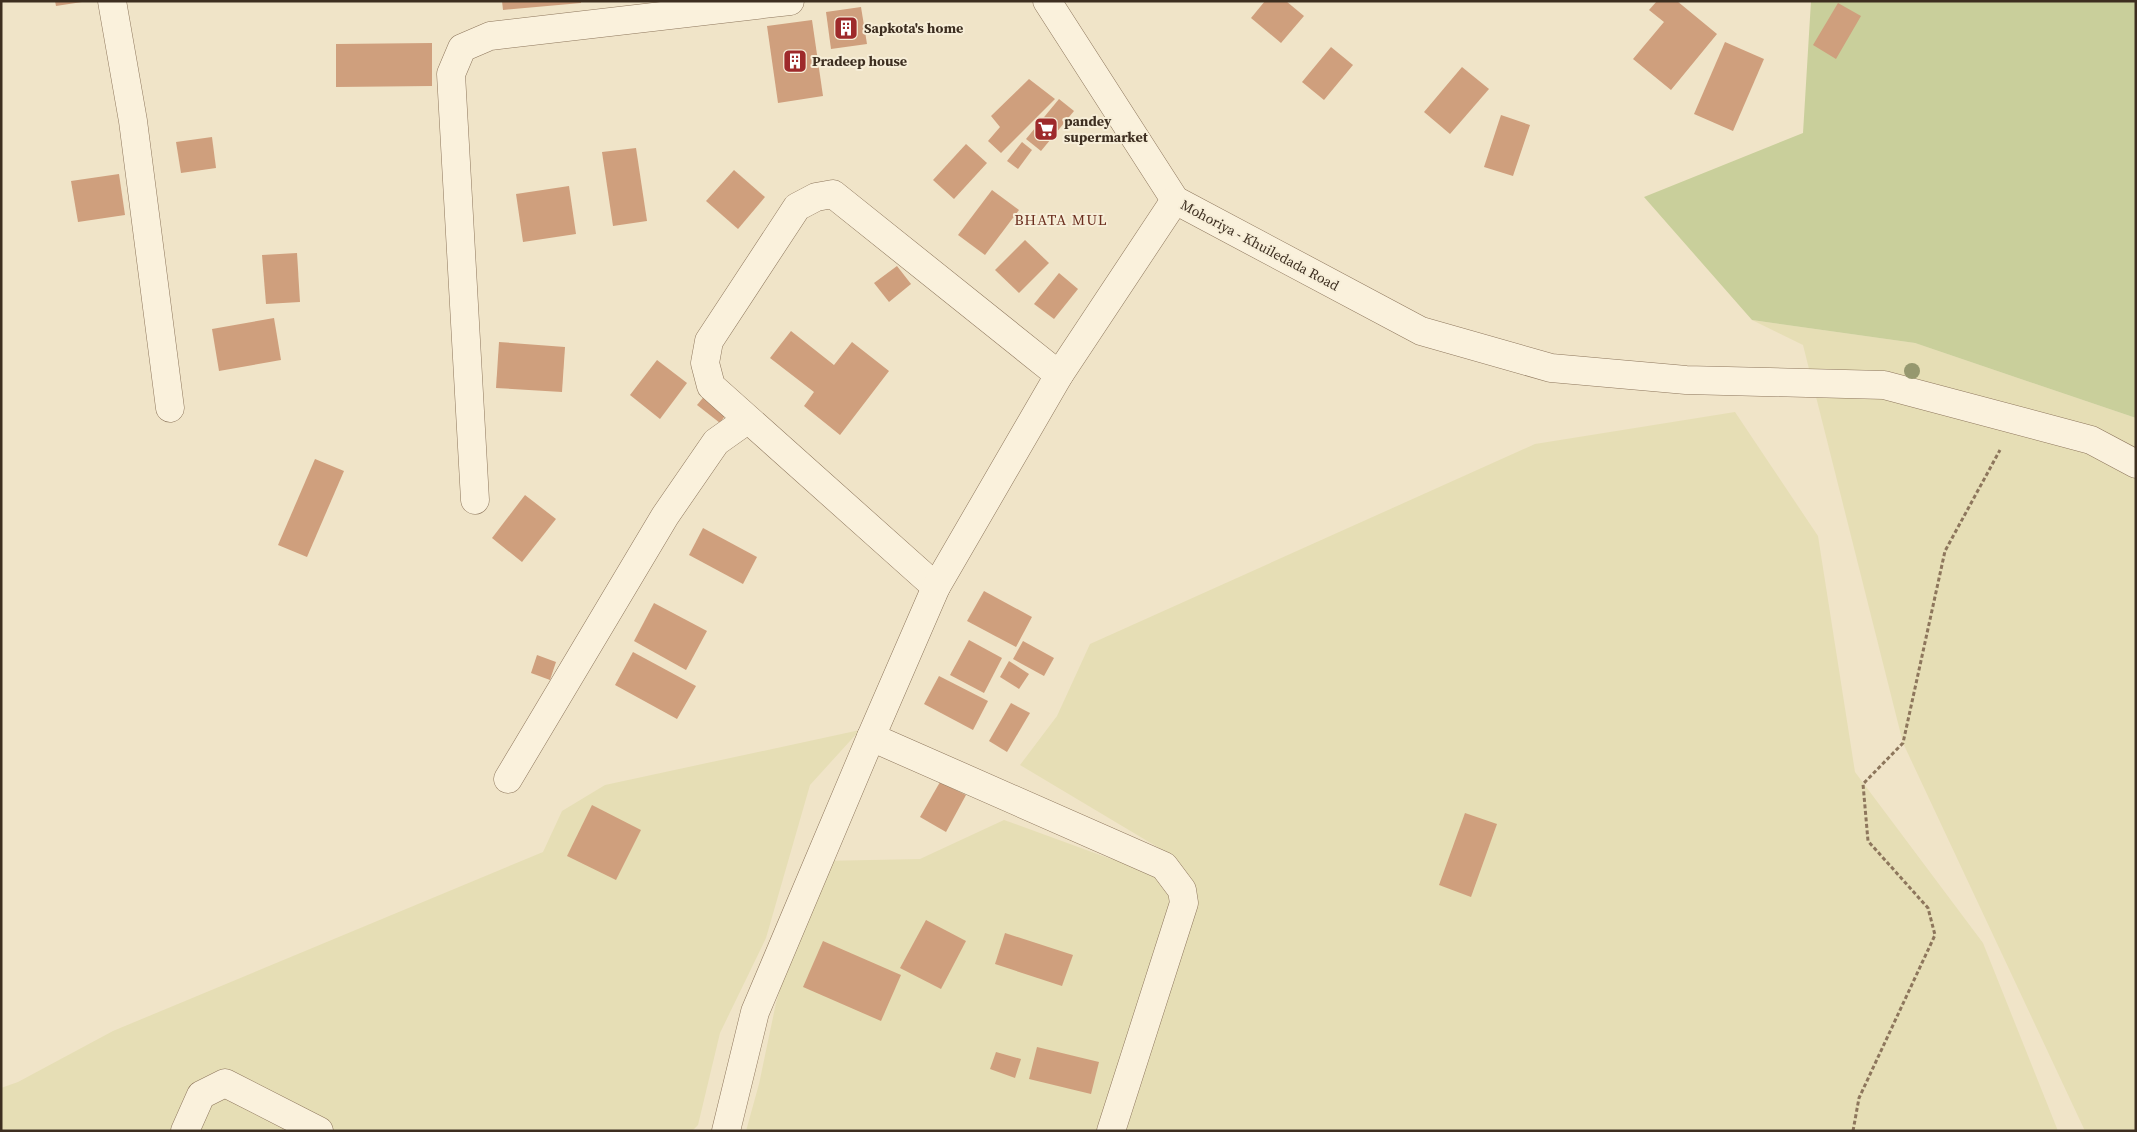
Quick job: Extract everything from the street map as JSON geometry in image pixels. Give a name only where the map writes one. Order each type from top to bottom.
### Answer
[{"type":"street","points":[[112,1],[133,121],[170,408]]},
{"type":"street","points":[[475,500],[451,74],[462,48],[490,36],[790,1]]},
{"type":"street","name":"Mohoriya - Khuiledada Road","points":[[1047,1],[1175,200],[1421,331],[1551,368],[1686,380],[1884,385],[2091,440],[2136,464]]},
{"type":"street","points":[[936,587],[711,386],[705,363],[708,341],[797,207],[816,197],[833,194],[1059,375]]},
{"type":"street","points":[[726,1131],[755,1012],[936,587],[1059,375],[1175,200]]},
{"type":"street","points":[[508,779],[665,516],[716,442],[747,420]]},
{"type":"street","points":[[871,736],[1164,866],[1182,890],[1184,903],[1111,1131]]},
{"type":"street","points":[[185,1131],[201,1095],[225,1083],[319,1131]]},
{"type":"path","points":[[1853,1131],[1858,1098],[1935,935],[1928,908],[1868,841],[1863,784],[1902,743],[1945,551],[2000,449],[2010,418]]},
{"type":"shaded area","points":[[1752,320],[1915,343],[2136,418],[2136,1131],[2085,1131],[1903,743],[1803,345]]},
{"type":"shaded area","points":[[1735,412],[1818,536],[1855,772],[1983,943],[2058,1131],[746,1131],[759,1084],[776,1003],[820,861],[920,859],[1004,820],[1111,859],[1163,866],[1159,848],[1020,765],[1057,716],[1090,644],[1535,444]]},
{"type":"shaded area","points":[[860,730],[810,785],[766,938],[720,1033],[698,1125],[692,1131],[1,1131],[1,1088],[18,1082],[113,1031],[543,852],[562,811],[605,785]]},
{"type":"green space","points":[[1811,1],[2136,1],[2136,418],[1915,343],[1752,320],[1644,197],[1803,133]]},
{"type":"building","points":[[55,1],[82,1],[82,2],[56,6]]},
{"type":"building","points":[[502,1],[581,1],[581,3],[503,10]]},
{"type":"building","points":[[1265,1],[1286,1],[1304,16],[1281,43],[1251,18]]},
{"type":"building","points":[[1657,1],[1677,1],[1717,34],[1671,90],[1633,59],[1664,22],[1649,10]]},
{"type":"building","points":[[1838,3],[1861,16],[1836,59],[1813,45]]},
{"type":"building","name":"Sapkota's home","points":[[861,7],[867,44],[831,49],[826,12]]},
{"type":"building","name":"Pradeep house","points":[[812,20],[823,96],[778,103],[767,26]]},
{"type":"building","points":[[1725,42],[1764,59],[1733,131],[1694,114]]},
{"type":"building","points":[[432,43],[432,86],[336,87],[336,44]]},
{"type":"building","points":[[1331,47],[1353,65],[1324,100],[1302,82]]},
{"type":"building","points":[[1462,67],[1489,89],[1450,134],[1424,112]]},
{"type":"building","points":[[1029,79],[1055,99],[1001,153],[988,141],[1000,127],[991,116]]},
{"type":"building","name":"pandey supermarket","points":[[1059,99],[1074,111],[1041,151],[1026,139]]},
{"type":"building","points":[[1501,115],[1530,125],[1513,176],[1484,167]]},
{"type":"building","points":[[212,137],[216,168],[181,173],[176,142]]},
{"type":"building","points":[[1022,142],[1032,150],[1018,169],[1007,161]]},
{"type":"building","points":[[966,144],[987,163],[954,199],[933,180]]},
{"type":"building","points":[[636,148],[647,221],[613,226],[602,152]]},
{"type":"building","points":[[734,170],[765,197],[738,229],[706,201]]},
{"type":"building","points":[[119,174],[125,215],[78,222],[71,181]]},
{"type":"building","points":[[569,186],[576,234],[523,242],[516,194]]},
{"type":"building","points":[[992,190],[1019,210],[985,255],[958,235]]},
{"type":"building","points":[[1025,240],[1049,263],[1019,293],[995,270]]},
{"type":"building","points":[[297,253],[300,302],[266,304],[262,255]]},
{"type":"building","points":[[897,266],[911,284],[889,302],[874,283]]},
{"type":"building","points":[[1059,273],[1078,289],[1054,319],[1034,304]]},
{"type":"building","points":[[274,318],[281,360],[219,371],[212,329]]},
{"type":"building","points":[[791,331],[834,365],[852,342],[889,371],[840,435],[804,406],[814,392],[770,358]]},
{"type":"building","points":[[499,342],[565,347],[562,392],[496,388]]},
{"type":"building","points":[[657,360],[687,383],[660,419],[630,395]]},
{"type":"building","points":[[707,393],[729,410],[720,423],[697,405]]},
{"type":"building","points":[[315,459],[344,471],[307,557],[278,545]]},
{"type":"building","points":[[525,495],[556,519],[522,562],[492,538]]},
{"type":"building","points":[[703,528],[757,557],[743,584],[689,555]]},
{"type":"building","points":[[984,591],[1032,617],[1016,647],[967,621]]},
{"type":"building","points":[[654,603],[707,631],[686,670],[634,641]]},
{"type":"building","points":[[969,640],[1002,658],[984,693],[950,675]]},
{"type":"building","points":[[1023,641],[1054,658],[1044,676],[1013,659]]},
{"type":"building","points":[[633,652],[696,686],[677,719],[615,685]]},
{"type":"building","points":[[537,655],[556,662],[550,680],[531,673]]},
{"type":"building","points":[[1009,661],[1029,674],[1019,689],[1000,677]]},
{"type":"building","points":[[939,676],[988,701],[973,730],[924,704]]},
{"type":"building","points":[[1011,703],[1030,713],[1007,752],[989,741]]},
{"type":"building","points":[[940,782],[966,795],[946,832],[920,817]]},
{"type":"building","points":[[592,805],[641,830],[616,880],[567,856]]},
{"type":"building","points":[[1465,813],[1497,824],[1471,897],[1439,885]]},
{"type":"building","points":[[926,920],[966,941],[941,989],[900,968]]},
{"type":"building","points":[[1005,933],[1073,955],[1062,986],[995,964]]},
{"type":"building","points":[[823,941],[901,975],[881,1021],[803,987]]},
{"type":"building","points":[[1037,1047],[1099,1062],[1091,1094],[1029,1079]]},
{"type":"building","points":[[996,1052],[1021,1059],[1015,1078],[990,1069]]},
{"type":"place","name":"Sapkota's home","points":[[846,28]]},
{"type":"place","name":"Pradeep house","points":[[795,61]]},
{"type":"place","name":"pandey supermarket","points":[[1046,129]]},
{"type":"district","name":"BHATA MUL","points":[[1061,219]]}]
